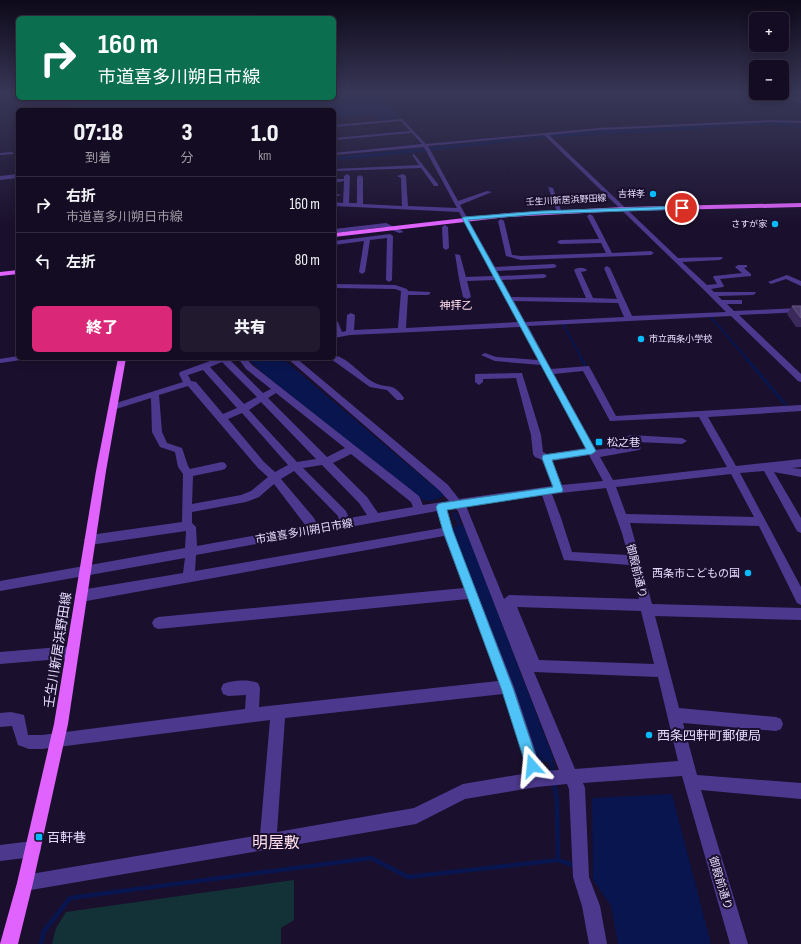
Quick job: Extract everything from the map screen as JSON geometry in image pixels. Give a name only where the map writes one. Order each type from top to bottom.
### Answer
[{"type":"main road","name":"壬生川新居浜野田線","points":[[336,235],[401,232],[445,227],[466,221],[501,221],[590,216],[626,212],[801,205]]},
{"type":"main road","name":"壬生川新居浜野田線","points":[[336,240],[374,234],[391,228],[560,212],[801,210]]},
{"type":"main road","points":[[0,274],[16,272]]},
{"type":"main road","points":[[0,281],[16,278]]},
{"type":"main road","name":"壬生川新居浜野田線","points":[[8,944],[25,883],[57,740],[122,360]]},
{"type":"street","points":[[337,138],[347,152]]},
{"type":"street","name":"御殿前通り","points":[[418,138],[426,148],[445,182],[610,484],[623,518],[635,560],[689,775],[739,944]]},
{"type":"street","points":[[336,154],[386,149],[426,148],[526,138]]},
{"type":"street","points":[[549,138],[801,379]]},
{"type":"street","points":[[383,144],[386,149]]},
{"type":"street","points":[[0,154],[12,153]]},
{"type":"street","points":[[414,155],[435,184],[445,182]]},
{"type":"street","points":[[336,165],[394,161],[403,176],[405,206]]},
{"type":"street","points":[[336,170],[422,166]]},
{"type":"street","points":[[0,178],[16,176]]},
{"type":"street","points":[[346,204],[347,176]]},
{"type":"street","points":[[360,177],[360,205]]},
{"type":"street","points":[[336,182],[343,180]]},
{"type":"street","points":[[550,188],[560,212]]},
{"type":"street","points":[[456,204],[489,192]]},
{"type":"street","points":[[336,204],[405,206],[460,210]]},
{"type":"street","points":[[590,216],[610,254]]},
{"type":"street","points":[[501,221],[509,256],[651,253]]},
{"type":"street","points":[[336,231],[386,225],[401,232]]},
{"type":"street","points":[[445,227],[446,248]]},
{"type":"street","points":[[336,243],[367,239],[374,234],[390,236],[389,280]]},
{"type":"street","points":[[362,272],[367,239]]},
{"type":"street","points":[[560,242],[603,240]]},
{"type":"street","points":[[457,255],[467,297]]},
{"type":"street","points":[[512,268],[510,262],[514,257]]},
{"type":"street","points":[[677,260],[720,258]]},
{"type":"street","points":[[462,279],[494,274],[512,268],[554,266]]},
{"type":"street","points":[[704,287],[721,286],[716,277],[749,275],[738,267],[745,266]]},
{"type":"street","points":[[607,268],[629,319]]},
{"type":"street","points":[[584,270],[577,270],[590,300]]},
{"type":"street","points":[[494,274],[544,276]]},
{"type":"street","points":[[771,282],[787,277],[801,284]]},
{"type":"street","points":[[336,286],[395,288],[401,289],[405,293],[428,293]]},
{"type":"street","points":[[402,331],[405,293]]},
{"type":"street","points":[[712,294],[753,293]]},
{"type":"street","points":[[508,299],[621,301]]},
{"type":"street","points":[[721,302],[739,302]]},
{"type":"street","points":[[337,336],[402,331],[801,310]]},
{"type":"street","points":[[350,334],[351,315]]},
{"type":"street","points":[[485,355],[494,359],[546,367],[586,368],[613,419],[801,408]]},
{"type":"street","points":[[0,362],[16,358]]},
{"type":"street","points":[[336,358],[373,386],[390,388],[400,398]]},
{"type":"street","points":[[188,383],[183,374],[201,365],[221,360]]},
{"type":"street","points":[[226,360],[363,500],[375,518]]},
{"type":"street","points":[[244,360],[249,367],[415,499],[420,510]]},
{"type":"street","points":[[293,360],[444,488],[459,503],[565,766],[555,778]]},
{"type":"street","points":[[201,365],[342,514],[346,524]]},
{"type":"street","points":[[479,382],[478,376],[519,375],[536,435],[538,454],[546,458],[636,448],[630,438],[682,441]]},
{"type":"street","points":[[113,407],[188,383],[193,384],[260,465],[274,477],[310,521],[313,530]]},
{"type":"street","points":[[222,418],[243,409],[277,389]]},
{"type":"street","points":[[155,394],[157,432],[163,445],[179,450],[183,467],[188,473],[188,509],[186,526]]},
{"type":"street","points":[[702,414],[798,588],[801,599]]},
{"type":"street","points":[[188,509],[242,499],[255,494],[274,477],[295,466],[332,460],[352,449]]},
{"type":"street","points":[[546,458],[558,490]]},
{"type":"street","name":"市道喜多川朔日市線","points":[[0,586],[85,569],[313,530],[459,503],[545,491],[801,463]]},
{"type":"street","points":[[188,473],[222,466]]},
{"type":"street","points":[[766,466],[801,473]]},
{"type":"street","points":[[766,466],[801,528]]},
{"type":"street","points":[[545,491],[556,518],[568,557],[635,560]]},
{"type":"street","points":[[441,507],[448,531],[507,688],[555,778],[577,788],[581,869],[591,906],[598,944]]},
{"type":"street","points":[[623,518],[762,522]]},
{"type":"street","points":[[90,540],[186,526],[191,527],[191,551],[188,577]]},
{"type":"street","points":[[81,596],[448,531]]},
{"type":"street","points":[[158,623],[472,593]]},
{"type":"street","points":[[663,671],[535,666],[509,601],[801,614]]},
{"type":"street","points":[[0,658],[72,652]]},
{"type":"street","points":[[228,689],[253,688],[252,715]]},
{"type":"street","points":[[0,720],[19,720],[23,740],[29,742],[57,740],[252,715],[507,688]]},
{"type":"street","points":[[268,841],[278,713]]},
{"type":"street","points":[[674,715],[776,724]]},
{"type":"street","points":[[25,883],[416,816],[463,792],[555,778],[689,775],[801,791]]},
{"type":"street","points":[[0,853],[33,849]]},
{"type":"green space","points":[[294,880],[294,920],[281,928],[281,944],[52,944],[56,928],[66,912]]},
{"type":"shaded area","points":[[520,138],[549,138],[336,160],[336,157]]},
{"type":"shaded area","points":[[249,360],[284,360],[431,484],[443,492],[444,496],[432,501],[423,500],[389,474],[390,473],[385,469],[383,470],[306,407],[303,408],[301,404]]},
{"type":"shaded area","points":[[464,525],[554,760],[535,765],[450,528]]},
{"type":"shaded area","points":[[672,794],[711,944],[618,944],[611,906],[593,880],[592,798]]},
{"type":"building","points":[[792,306],[801,306],[801,318]]},
{"type":"waterway","points":[[709,317],[710,316],[747,359]]},
{"type":"waterway","points":[[567,324],[563,324],[582,359]]},
{"type":"waterway","points":[[581,358],[585,365]]},
{"type":"waterway","points":[[746,358],[785,404]]},
{"type":"waterway","points":[[455,514],[460,528]]},
{"type":"waterway","points":[[550,757],[553,773]]},
{"type":"waterway","points":[[554,782],[557,801],[558,860]]},
{"type":"waterway","points":[[41,944],[44,931],[70,898],[371,858],[408,877],[558,860]]},
{"type":"waterway","points":[[558,860],[576,866]]},
{"type":"place","name":"吉祥孝","points":[[653,194]]},
{"type":"place","name":"さすが家","points":[[775,224]]},
{"type":"place","name":"市立西条小学校","points":[[641,339]]},
{"type":"place","name":"松之巷","points":[[599,442]]},
{"type":"place","name":"西条市こどもの国","points":[[748,573]]},
{"type":"place","name":"西条四軒町郵便局","points":[[649,735]]},
{"type":"place","name":"百軒巷","points":[[39,837]]},
{"type":"district","name":"神拝乙","points":[[456,305]]},
{"type":"district","name":"明屋敷","points":[[276,842]]},
{"type":"route","points":[[532,766],[507,688],[448,531],[441,507],[459,503],[558,490],[546,458],[592,451],[464,218],[541,212],[682,208]]}]
